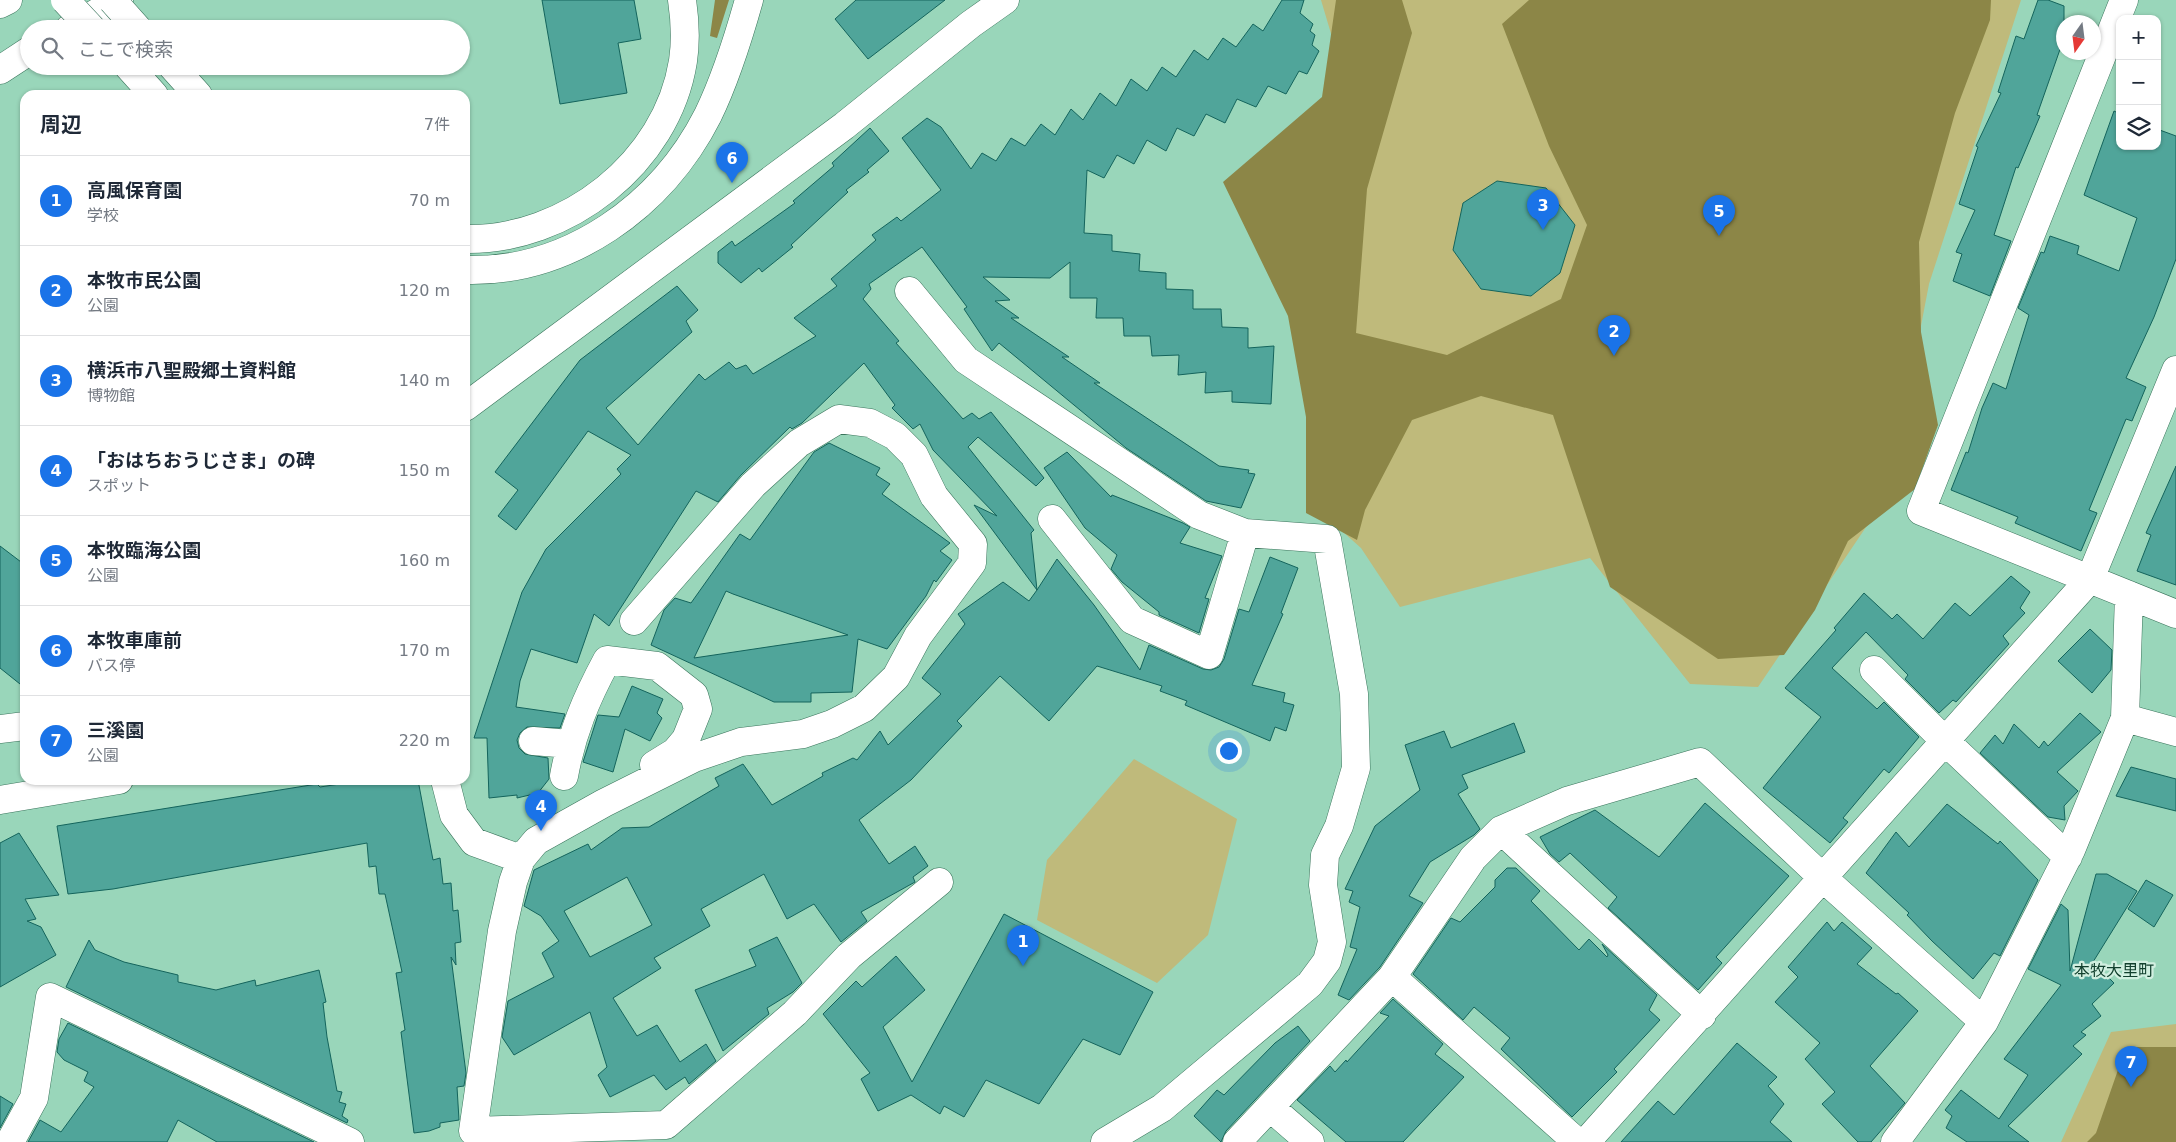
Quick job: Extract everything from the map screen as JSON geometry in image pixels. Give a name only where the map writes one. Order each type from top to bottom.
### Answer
[{"type":"main road","points":[[0,4],[8,0]]},
{"type":"main road","points":[[65,0],[84,20]]},
{"type":"main road","points":[[112,0],[130,20]]},
{"type":"main road","points":[[85,20],[119,0]]},
{"type":"main road","points":[[470,239],[507,236],[542,226],[576,210],[607,188],[636,160],[658,130],[673,97],[683,61],[685,23],[682,0]]},
{"type":"main road","points":[[470,270],[510,268],[546,259],[584,244],[620,220],[654,192],[681,157],[708,116],[727,70],[749,0]]},
{"type":"main road","points":[[470,403],[844,126],[971,24],[1005,0]]},
{"type":"main road","points":[[2124,0],[1921,511],[2176,614]]},
{"type":"main road","points":[[0,70],[20,57]]},
{"type":"main road","points":[[136,75],[150,90]]},
{"type":"main road","points":[[180,75],[194,90]]},
{"type":"main road","points":[[909,291],[966,360],[1199,515],[1245,533],[1327,539],[1354,694],[1356,768],[1339,826],[1325,855],[1323,885],[1332,942],[1327,961],[1310,984],[1162,1108],[1105,1142]]},
{"type":"main road","points":[[1586,1142],[1702,1015],[2090,579],[2176,370]]},
{"type":"main road","points":[[634,621],[753,485],[799,443],[839,419],[870,423],[895,436],[914,455],[934,496],[973,544],[972,562],[918,636],[896,678],[864,708],[832,724],[803,734],[741,742],[694,758],[592,809],[536,841],[521,859],[513,882],[500,941],[469,1138],[666,1125],[794,1013],[849,956],[938,882]]},
{"type":"main road","points":[[1052,519],[1132,620],[1209,655],[1245,533]]},
{"type":"main road","points":[[1895,1142],[1984,1022],[2068,857],[2126,718],[2129,595]]},
{"type":"main road","points":[[564,776],[570,744],[582,709],[607,660],[657,666],[694,695],[698,709],[686,739],[675,752],[592,809]]},
{"type":"main road","points":[[1874,670],[1945,741],[2068,857]]},
{"type":"main road","points":[[2126,718],[2176,732]]},
{"type":"main road","points":[[0,729],[20,727]]},
{"type":"main road","points":[[533,741],[570,744]]},
{"type":"main road","points":[[1237,1142],[1272,1108],[1321,1050],[1392,977],[1473,858],[1501,830],[1567,801],[1700,762],[1823,878],[1984,1022]]},
{"type":"main road","points":[[0,800],[89,785]]},
{"type":"main road","points":[[446,785],[454,815],[474,842],[521,859]]},
{"type":"main road","points":[[1501,830],[1702,1015]]},
{"type":"main road","points":[[1392,977],[1577,1142]]},
{"type":"main road","points":[[10,1142],[34,1098],[50,997],[350,1142]]},
{"type":"main road","points":[[1272,1108],[1310,1142]]},
{"type":"shaded area","points":[[715,0],[729,0],[717,38],[710,36]]},
{"type":"shaded area","points":[[1321,0],[2021,0],[1929,284],[1889,493],[1758,687],[1690,684],[1590,558],[1400,607],[1361,548],[1315,507],[1332,37]]},
{"type":"shaded area","points":[[1336,0],[1402,0],[1412,33],[1367,189],[1356,333],[1447,355],[1561,299],[1587,225],[1549,146],[1502,24],[1529,0],[1991,0],[1990,20],[1955,113],[1919,242],[1921,332],[1938,425],[1915,489],[1848,541],[1815,610],[1784,655],[1718,659],[1610,587],[1553,415],[1481,396],[1412,420],[1365,510],[1357,540],[1306,513],[1306,417],[1288,316],[1223,182],[1322,97]]},
{"type":"shaded area","points":[[1134,759],[1237,819],[1208,935],[1157,983],[1037,920],[1047,860]]},
{"type":"shaded area","points":[[2176,1024],[2176,1142],[2061,1142],[2111,1032]]},
{"type":"shaded area","points":[[2126,1047],[2176,1047],[2176,1142],[2087,1142],[2096,1133]]},
{"type":"building","points":[[542,0],[634,0],[641,39],[618,43],[627,93],[560,104]]},
{"type":"building","points":[[856,0],[945,0],[868,59],[835,19]]},
{"type":"building","points":[[1282,0],[1304,0],[1300,13],[1313,24],[1310,31],[1315,35],[1312,45],[1319,51],[1307,74],[1299,71],[1286,94],[1268,86],[1256,107],[1237,99],[1225,123],[1206,114],[1194,136],[1177,128],[1166,151],[1147,140],[1134,164],[1117,155],[1104,178],[1087,170],[1084,233],[1112,235],[1112,251],[1140,254],[1139,271],[1166,273],[1166,289],[1193,290],[1193,309],[1221,309],[1222,327],[1248,328],[1248,348],[1274,346],[1271,404],[1232,402],[1232,391],[1205,393],[1206,372],[1178,375],[1179,355],[1152,356],[1150,336],[1124,336],[1123,318],[1096,318],[1097,298],[1070,298],[1070,262],[1050,278],[983,277],[1010,300],[995,301],[1019,318],[1011,318],[1069,357],[1062,357],[1100,383],[1094,383],[1219,466],[1249,470],[1248,473],[1255,474],[1241,508],[1206,501],[1126,448],[999,343],[992,351],[964,309],[967,307],[922,247],[869,284],[871,289],[863,299],[899,341],[896,343],[963,419],[972,413],[979,419],[991,412],[1044,478],[1036,486],[978,437],[968,447],[1034,530],[1031,533],[1037,590],[974,505],[997,516],[933,450],[920,424],[913,429],[892,408],[895,405],[864,363],[802,423],[792,429],[790,427],[741,475],[718,502],[696,491],[609,626],[594,614],[577,663],[531,649],[520,681],[516,707],[565,714],[560,728],[527,727],[520,733],[517,740],[519,748],[525,754],[548,758],[549,779],[538,793],[517,798],[517,795],[489,798],[487,738],[474,738],[522,592],[546,549],[621,474],[617,469],[631,455],[588,431],[516,530],[498,516],[518,490],[495,472],[580,360],[677,286],[698,310],[686,321],[692,332],[606,408],[638,445],[699,374],[705,380],[729,362],[736,369],[746,365],[753,374],[816,336],[794,318],[837,286],[831,279],[876,240],[872,235],[897,217],[901,221],[941,190],[902,138],[927,118],[941,127],[971,169],[982,153],[996,161],[1011,138],[1025,146],[1041,124],[1055,135],[1071,109],[1083,120],[1100,93],[1116,106],[1131,79],[1147,91],[1162,67],[1176,77],[1194,50],[1208,60],[1223,38],[1236,47],[1253,24],[1263,31]]},
{"type":"building","points":[[2038,0],[2048,0],[2064,6],[2064,15],[2056,15],[2056,60],[2037,115],[2040,116],[2018,168],[2016,167],[1994,235],[2011,241],[1990,296],[1953,281],[1962,254],[1956,252],[1975,210],[1959,204],[1978,147],[1976,146],[2001,93],[1998,92],[2016,36],[2024,39]]},
{"type":"building","points":[[2114,111],[2116,112],[2116,150],[2161,150],[2161,130],[2176,136],[2176,259],[2154,317],[2126,378],[2146,387],[2132,421],[2126,419],[2089,510],[2097,513],[2081,551],[2015,523],[2018,517],[1951,490],[1966,452],[1968,453],[1982,408],[1993,383],[2006,389],[2029,315],[2018,308],[2041,252],[2044,253],[2050,236],[2079,246],[2077,254],[2119,271],[2137,218],[2084,195]]},
{"type":"building","points":[[870,128],[889,151],[867,170],[869,172],[846,190],[848,192],[791,245],[793,247],[762,272],[759,268],[741,283],[718,263],[718,252],[732,241],[735,246],[795,203],[793,201],[834,166],[832,163]]},
{"type":"building","points":[[1497,181],[1546,188],[1575,225],[1560,273],[1531,296],[1481,289],[1453,250],[1463,203]]},
{"type":"building","points":[[829,443],[880,468],[876,475],[890,484],[882,494],[950,543],[940,551],[952,560],[936,582],[934,580],[926,596],[887,649],[858,639],[852,692],[811,693],[811,702],[774,702],[651,645],[664,610],[675,598],[691,603],[740,534],[750,540],[814,452]],"holes":[[[726,591],[848,635],[694,658]]]},
{"type":"building","points":[[1067,452],[1111,497],[1112,495],[1183,523],[1190,527],[1180,543],[1222,556],[1205,598],[1209,599],[1199,633],[1159,615],[1159,612],[1122,582],[1111,569],[1117,555],[1085,528],[1044,468]]},
{"type":"building","points":[[2176,466],[2176,585],[2137,571],[2151,535],[2146,533]]},
{"type":"building","points":[[0,546],[20,561],[20,684],[0,668]]},
{"type":"building","points":[[1270,557],[1298,568],[1281,613],[1283,614],[1252,685],[1285,693],[1283,702],[1294,705],[1286,731],[1275,727],[1270,741],[1185,705],[1187,701],[1160,691],[1162,686],[1097,666],[1049,721],[1000,676],[957,721],[962,726],[911,780],[859,820],[889,864],[915,846],[928,866],[913,877],[915,882],[861,912],[867,921],[841,942],[814,904],[787,919],[764,874],[701,909],[710,926],[654,958],[661,968],[613,998],[637,1036],[657,1025],[680,1062],[706,1044],[716,1061],[689,1084],[685,1077],[666,1090],[654,1075],[610,1097],[598,1075],[607,1067],[590,1012],[514,1055],[502,1037],[508,1001],[554,977],[542,953],[559,941],[541,916],[524,906],[534,870],[588,844],[591,850],[622,828],[649,827],[719,786],[715,778],[743,764],[772,805],[823,776],[822,773],[853,758],[857,760],[880,731],[888,745],[941,694],[922,678],[965,624],[958,614],[1003,582],[1029,601],[1057,559],[1094,605],[1140,670],[1149,645],[1203,669],[1211,670],[1219,667],[1224,659],[1239,609],[1249,612]],"holes":[[[627,877],[652,925],[590,957],[564,911]]]},
{"type":"building","points":[[2011,576],[2030,592],[2020,608],[2025,613],[2003,636],[2009,644],[1956,702],[1953,700],[1939,713],[1905,679],[1908,675],[1866,632],[1832,668],[1877,709],[1884,702],[1919,737],[1889,773],[1884,769],[1843,818],[1848,822],[1830,843],[1763,788],[1821,717],[1785,688],[1836,630],[1834,628],[1864,593],[1892,619],[1897,614],[1923,639],[1955,603],[1970,616]]},
{"type":"building","points":[[2090,629],[2112,650],[2111,670],[2092,693],[2058,661]]},
{"type":"building","points":[[632,686],[663,699],[657,713],[662,718],[650,741],[625,729],[613,772],[583,762],[598,715],[619,717]]},
{"type":"building","points":[[2080,713],[2101,732],[2057,772],[2078,791],[2064,806],[2065,820],[2048,817],[1980,753],[1995,735],[2003,744],[2014,724],[2039,748],[2044,741],[2048,746]]},
{"type":"building","points":[[1514,723],[1525,752],[1462,775],[1468,788],[1458,794],[1480,829],[1474,835],[1430,862],[1409,896],[1423,903],[1380,967],[1349,1000],[1338,995],[1357,949],[1350,947],[1360,907],[1349,902],[1353,891],[1345,889],[1375,826],[1420,790],[1405,745],[1444,731],[1451,748]]},
{"type":"building","points":[[2131,767],[2176,779],[2176,811],[2116,796]]},
{"type":"building","points":[[311,785],[318,785],[320,787],[333,785],[419,785],[433,860],[440,858],[443,884],[451,883],[453,911],[458,910],[461,942],[455,943],[456,965],[451,957],[466,1073],[464,1086],[457,1087],[459,1120],[440,1123],[440,1127],[429,1131],[414,1133],[401,1032],[405,1030],[396,973],[402,972],[385,894],[379,894],[376,866],[369,867],[367,843],[113,889],[68,894],[57,826]]},
{"type":"building","points":[[1705,803],[1789,876],[1716,957],[1722,963],[1698,990],[1608,908],[1617,897],[1570,853],[1559,862],[1550,854],[1540,837],[1595,810],[1659,857]]},
{"type":"building","points":[[1947,804],[1998,844],[2000,841],[2038,880],[2000,956],[1994,953],[1973,979],[1932,941],[1907,915],[1909,913],[1866,873],[1896,832],[1909,847]]},
{"type":"building","points":[[19,833],[59,895],[25,899],[36,919],[27,921],[41,927],[56,955],[0,987],[0,843]]},
{"type":"building","points":[[1507,868],[1516,868],[1540,891],[1531,901],[1579,950],[1589,939],[1607,957],[1608,955],[1602,944],[1657,995],[1649,1010],[1660,1020],[1614,1069],[1617,1072],[1572,1117],[1501,1049],[1510,1038],[1474,1007],[1463,1020],[1413,974],[1451,918],[1460,922],[1495,887],[1495,880]]},
{"type":"building","points":[[2096,874],[2107,874],[2137,891],[2093,962],[2114,983],[2092,1004],[2101,1016],[2081,1032],[2086,1035],[2073,1046],[2082,1054],[2008,1126],[2029,1142],[1967,1142],[1946,1128],[1952,1116],[1945,1110],[1961,1090],[1999,1119],[2028,1075],[2004,1059],[2061,985],[2028,969],[2061,904],[2068,910],[2070,971]]},
{"type":"building","points":[[2146,880],[2173,895],[2154,927],[2128,909]]},
{"type":"building","points":[[1004,914],[1153,992],[1120,1055],[1083,1039],[1039,1104],[986,1080],[964,1117],[944,1106],[940,1114],[911,1095],[878,1111],[861,1079],[870,1073],[823,1014],[856,981],[862,987],[896,956],[925,990],[883,1027],[912,1082]]},
{"type":"building","points":[[1827,922],[1834,931],[1842,922],[1872,948],[1857,964],[1896,994],[1898,993],[1918,1011],[1870,1066],[1905,1103],[1871,1142],[1858,1142],[1822,1104],[1835,1092],[1805,1059],[1820,1043],[1775,1002],[1798,977],[1788,967]]},
{"type":"building","points":[[777,937],[802,983],[793,992],[767,1008],[769,1014],[723,1051],[695,990],[756,966],[749,950]]},
{"type":"building","points":[[89,940],[95,950],[124,962],[178,975],[178,982],[216,990],[255,980],[256,986],[319,970],[326,1002],[323,1003],[327,1037],[337,1091],[342,1092],[339,1102],[346,1104],[342,1116],[348,1120],[347,1123],[66,987]]},
{"type":"building","points":[[1393,999],[1443,1044],[1435,1054],[1464,1077],[1403,1142],[1346,1142],[1297,1100],[1330,1066],[1335,1072],[1346,1060],[1347,1062],[1389,1016],[1380,1013]]},
{"type":"building","points":[[68,1023],[314,1142],[217,1142],[178,1120],[167,1142],[28,1142],[40,1120],[61,1132],[94,1087],[84,1081],[88,1072],[64,1060],[57,1052],[59,1039]]},
{"type":"building","points":[[1298,1026],[1310,1041],[1226,1131],[1221,1142],[1194,1116],[1217,1090],[1224,1095],[1275,1043]]},
{"type":"building","points":[[1737,1043],[1777,1077],[1768,1086],[1784,1104],[1770,1122],[1792,1142],[1621,1142],[1658,1101],[1674,1115]]},
{"type":"building","points":[[0,1096],[13,1104],[0,1128]]},
{"type":"place","name":"本牧車庫前","points":[[732,183]]},
{"type":"place","name":"横浜市八聖殿郷土資料館","points":[[1543,230]]},
{"type":"place","name":"本牧臨海公園","points":[[1719,236]]},
{"type":"place","name":"本牧市民公園","points":[[1614,356]]},
{"type":"place","name":"「おはちおうじさま」の碑","points":[[541,831]]},
{"type":"place","name":"高風保育園","points":[[1023,966]]},
{"type":"place","name":"三溪園","points":[[2131,1087]]},
{"type":"district","name":"本牧大里町","points":[[2114,970]]}]
